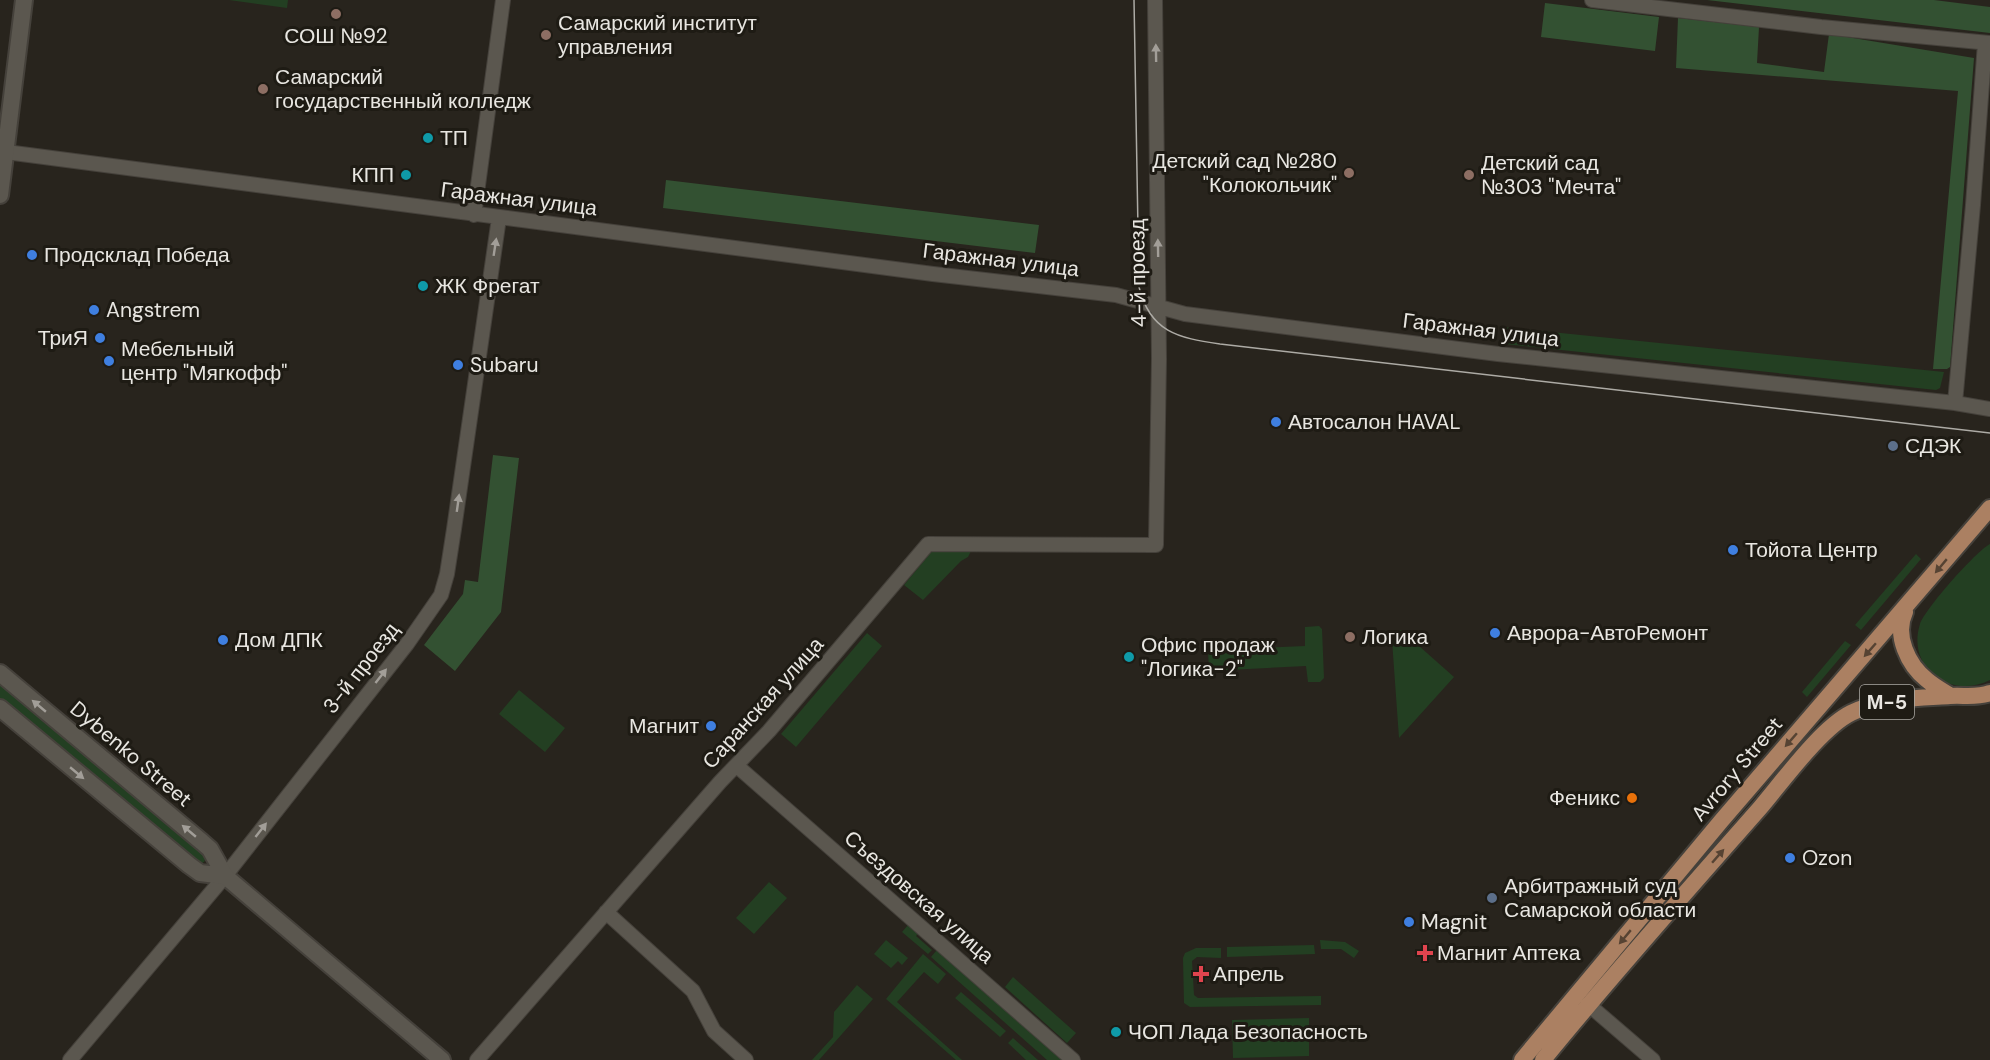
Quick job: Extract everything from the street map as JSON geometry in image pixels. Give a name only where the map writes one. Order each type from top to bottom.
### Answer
[{"type":"main road","points":[[0,195],[24,0]]},
{"type":"main road","name":"Avrory Street","points":[[1522,1060],[1737,803],[1908,606],[1982,525],[1990,508]]},
{"type":"main road","points":[[1908,606],[1901,626],[1901,635],[1907,655],[1919,674],[1951,696]]},
{"type":"main road","name":"Dybenko Street","points":[[0,673],[210,849],[225,876],[442,1060]]},
{"type":"main road","name":"Avrory Street","points":[[1543,1060],[1812,748],[1840,720],[1866,707],[1885,702],[1988,694]]},
{"type":"main road","name":"Dybenko Street","points":[[0,708],[189,865],[200,873],[225,876]]},
{"type":"street","points":[[474,215],[503,0]]},
{"type":"street","name":"4-й проезд","points":[[1155,0],[1159,306],[1156,545]]},
{"type":"street","points":[[1592,0],[1821,27],[1988,43],[1980,87],[1973,206],[1955,403]]},
{"type":"street","name":"Гаражная улица","points":[[6,152],[474,215],[1116,295],[1185,314],[1498,354],[1955,403],[1990,409]]},
{"type":"street","name":"3-й проезд","points":[[70,1060],[225,876],[406,644],[441,595],[447,574],[454,529],[499,218]]},
{"type":"street","name":"Саранская улица","points":[[477,1060],[769,731],[928,544],[1156,545]]},
{"type":"street","name":"Съездовская улица","points":[[736,766],[1073,1060]]},
{"type":"street","points":[[606,912],[693,991],[714,1031],[746,1060]]},
{"type":"street","points":[[1589,1005],[1653,1060]]},
{"type":"green space","points":[[229,0],[288,0],[287,8]]},
{"type":"green space","points":[[1707,0],[1934,0],[1990,7],[1990,33]]},
{"type":"green space","points":[[1545,3],[1659,17],[1655,51],[1541,37]]},
{"type":"green space","points":[[1678,18],[1759,27],[1757,63],[1824,72],[1829,34],[1974,58],[1950,367],[1933,369],[1958,91],[1676,68]]},
{"type":"green space","points":[[666,180],[1039,225],[1035,253],[663,208]]},
{"type":"green space","points":[[1503,327],[1944,372],[1940,388],[1936,390],[1505,344],[1502,342]]},
{"type":"green space","points":[[493,455],[519,458],[501,612],[455,671],[424,645],[463,594],[465,580],[478,582]]},
{"type":"green space","points":[[1990,544],[1990,680],[1975,685],[1961,686],[1947,683],[1935,676],[1926,666],[1920,654],[1917,640],[1920,624],[1931,606],[1952,581],[1974,557]]},
{"type":"green space","points":[[933,550],[971,551],[968,557],[961,561],[923,600],[904,585]]},
{"type":"green space","points":[[1916,554],[1921,559],[1861,630],[1855,625]]},
{"type":"green space","points":[[1319,626],[1322,629],[1324,678],[1320,682],[1308,682],[1306,666],[1209,671],[1208,650],[1305,646],[1305,627]]},
{"type":"green space","points":[[1401,630],[1454,677],[1399,738],[1392,640],[1395,632]]},
{"type":"green space","points":[[867,633],[882,646],[796,747],[781,734]]},
{"type":"green space","points":[[1845,641],[1851,645],[1807,697],[1802,692]]},
{"type":"green space","points":[[0,684],[203,854],[206,858],[204,862],[200,864],[196,862],[0,698]]},
{"type":"green space","points":[[519,690],[565,728],[545,752],[499,714]]},
{"type":"green space","points":[[769,882],[787,898],[754,934],[736,918]]},
{"type":"green space","points":[[915,917],[925,925],[916,936],[932,950],[928,954],[902,932]]},
{"type":"green space","points":[[886,940],[908,958],[902,965],[898,961],[891,968],[874,954]]},
{"type":"green space","points":[[1320,940],[1345,942],[1359,951],[1354,958],[1341,949],[1321,949]]},
{"type":"green space","points":[[941,945],[957,966],[1063,1060],[1047,1060],[931,957]]},
{"type":"green space","points":[[1314,945],[1315,954],[1227,957],[1227,947]]},
{"type":"green space","points":[[1196,948],[1221,948],[1221,958],[1197,957],[1192,961],[1194,995],[1198,998],[1321,996],[1321,1005],[1190,1007],[1184,1003],[1183,958],[1185,953]]},
{"type":"green space","points":[[923,954],[946,974],[938,984],[924,972],[897,1002],[962,1060],[956,1060],[886,999]]},
{"type":"green space","points":[[1013,977],[1076,1033],[1067,1043],[1005,987]]},
{"type":"green space","points":[[857,985],[873,999],[819,1060],[812,1060],[833,1037],[834,1012]]},
{"type":"green space","points":[[961,992],[1006,1031],[1000,1037],[955,998]]},
{"type":"green space","points":[[1309,1018],[1309,1056],[1233,1058],[1232,1020]]},
{"type":"green space","points":[[1013,1038],[1038,1060],[1026,1060],[1008,1043]]},
{"type":"tram line","points":[[1134,0],[1139,287],[1150,314],[1168,330],[1191,339],[1220,344],[1990,433]]},
{"type":"place","name":"СОШ №92","points":[[336,14]]},
{"type":"place","name":"Самарский институт управления","points":[[546,35]]},
{"type":"place","name":"Самарский государственный колледж","points":[[263,89]]},
{"type":"place","name":"ТП","points":[[428,138]]},
{"type":"place","name":"Детский сад №280 \"Колокольчик\"","points":[[1349,173]]},
{"type":"place","name":"КПП","points":[[406,175]]},
{"type":"place","name":"Детский сад №303 \"Мечта\"","points":[[1469,175]]},
{"type":"place","name":"Продсклад Победа","points":[[32,255]]},
{"type":"place","name":"ЖК Фрегат","points":[[423,286]]},
{"type":"place","name":"Angstrem","points":[[94,310]]},
{"type":"place","name":"ТриЯ","points":[[100,338]]},
{"type":"place","name":"Мебельный центр \"Мягкофф\"","points":[[109,361]]},
{"type":"place","name":"Subaru","points":[[458,365]]},
{"type":"place","name":"Автосалон HAVAL","points":[[1276,422]]},
{"type":"place","name":"СДЭК","points":[[1893,446]]},
{"type":"place","name":"Тойота Центр","points":[[1733,550]]},
{"type":"place","name":"Аврора-АвтоРемонт","points":[[1495,633]]},
{"type":"place","name":"Логика","points":[[1350,637]]},
{"type":"place","name":"Дом ДПК","points":[[223,640]]},
{"type":"place","name":"Офис продаж \"Логика-2\"","points":[[1129,657]]},
{"type":"place","name":"Магнит","points":[[711,726]]},
{"type":"place","name":"Феникс","points":[[1632,798]]},
{"type":"place","name":"Ozon","points":[[1790,858]]},
{"type":"place","name":"Арбитражный суд Самарской области","points":[[1492,898]]},
{"type":"place","name":"Magnit","points":[[1409,922]]},
{"type":"place","name":"Магнит Аптека","points":[[1425,953]]},
{"type":"place","name":"Апрель","points":[[1201,974]]},
{"type":"place","name":"ЧОП Лада Безопасность","points":[[1116,1032]]}]
